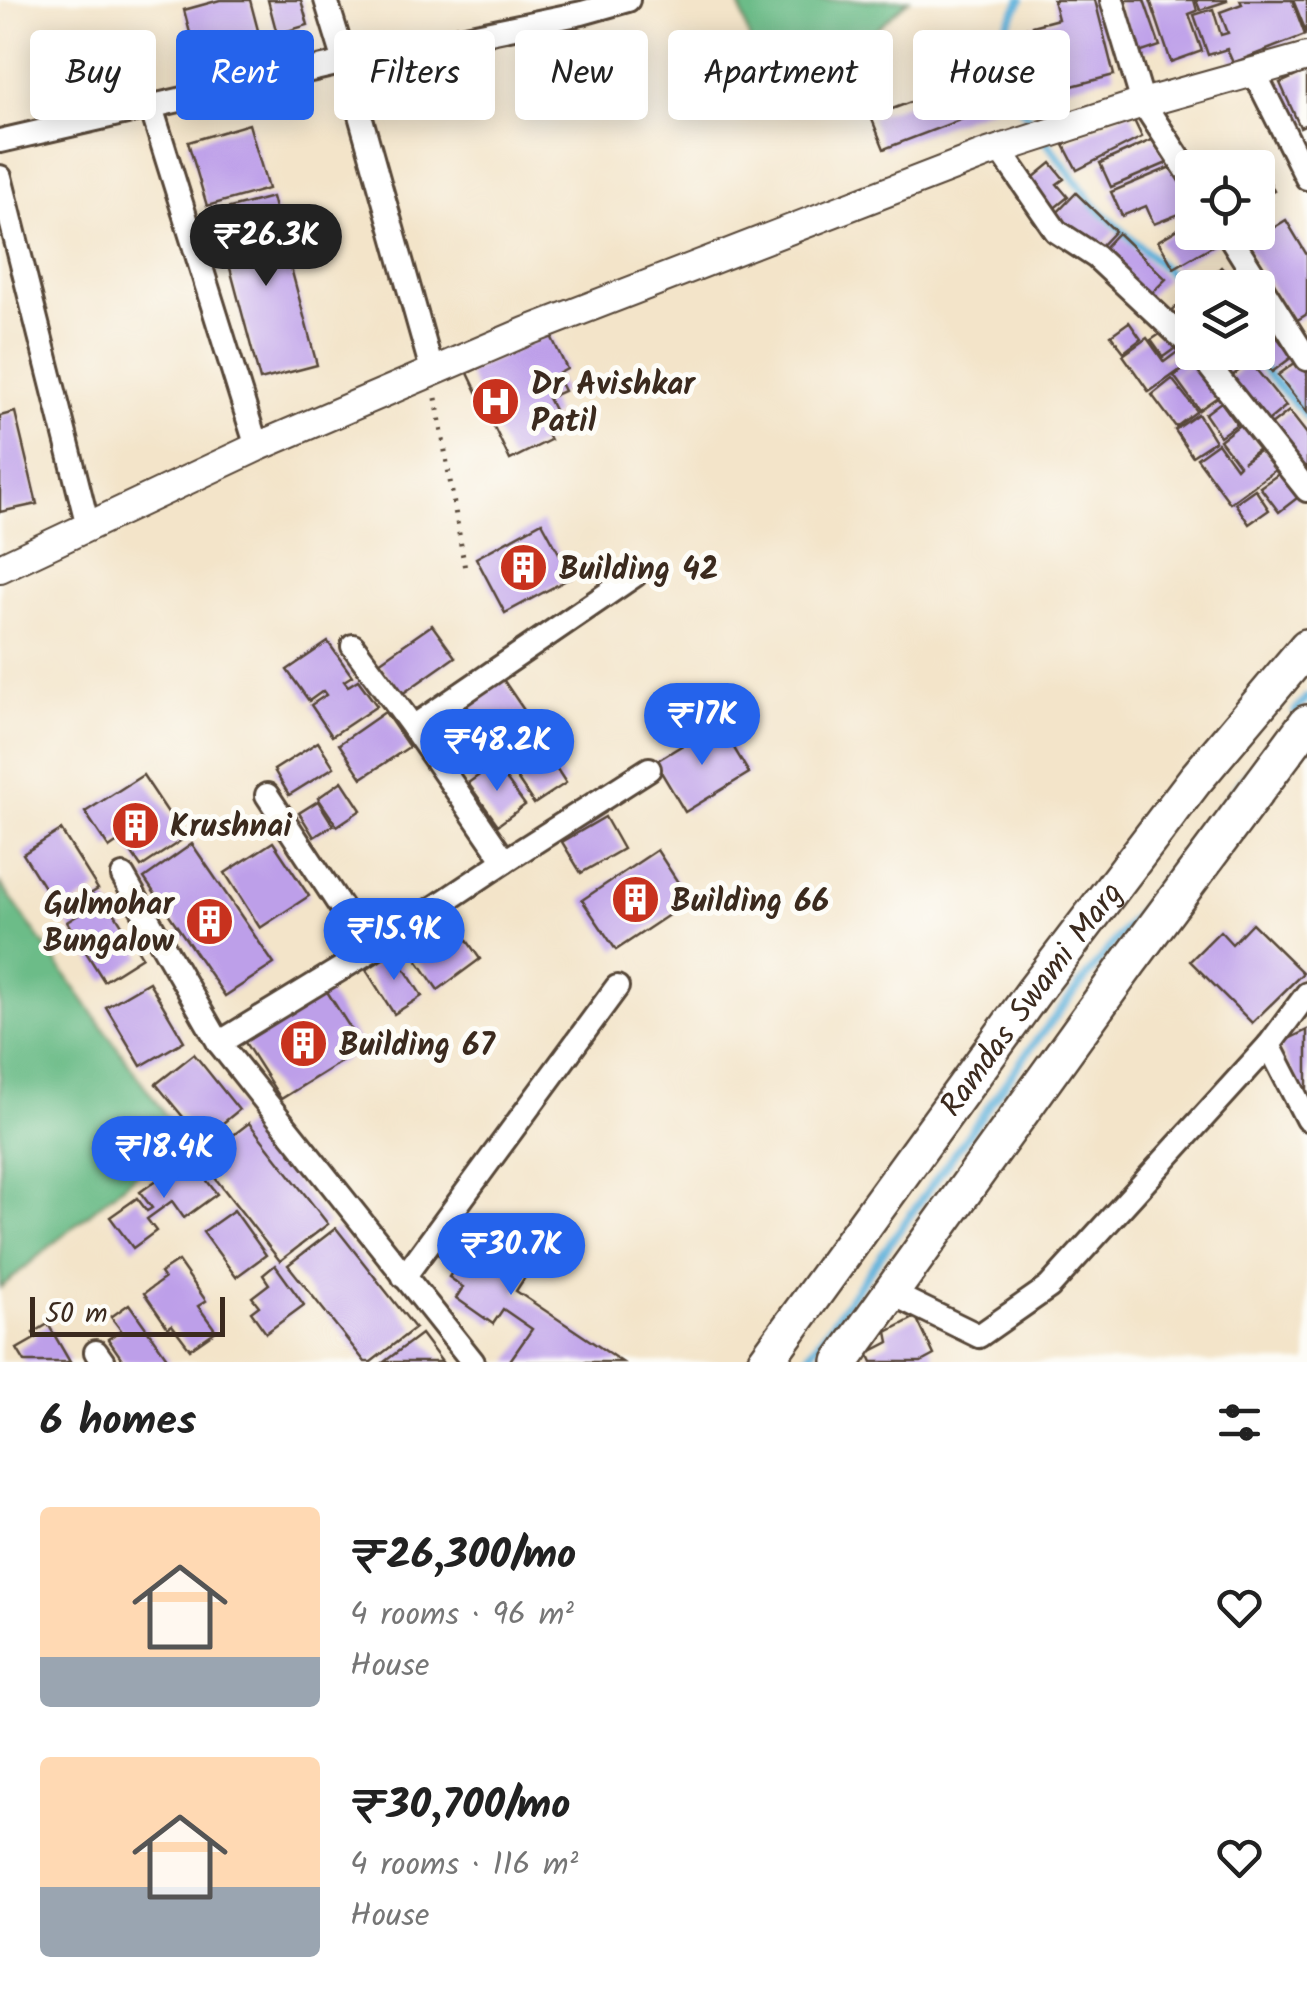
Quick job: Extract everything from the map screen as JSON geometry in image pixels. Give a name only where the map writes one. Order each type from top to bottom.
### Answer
[{"type":"main road","name":"Ramdas Swami Marg","points":[[765,1362],[1035,990],[1195,780],[1307,647]]},
{"type":"main road","points":[[841,1362],[1128,962],[1307,722]]},
{"type":"street","points":[[326,0],[335,30]]},
{"type":"street","points":[[495,31],[628,0]]},
{"type":"street","points":[[1112,0],[1143,103],[1175,152]]},
{"type":"street","points":[[0,568],[432,370],[1012,146],[1143,103],[1307,57]]},
{"type":"street","points":[[156,105],[334,64]]},
{"type":"street","points":[[1254,72],[1307,178]]},
{"type":"street","points":[[0,142],[92,120]]},
{"type":"street","points":[[155,120],[258,447]]},
{"type":"street","points":[[361,120],[432,370]]},
{"type":"street","points":[[1012,146],[1056,231],[1096,256],[1175,331]]},
{"type":"street","points":[[0,177],[88,526]]},
{"type":"street","points":[[1238,250],[1307,359]]},
{"type":"street","points":[[1212,370],[1307,490]]},
{"type":"street","points":[[412,727],[635,575]]},
{"type":"street","points":[[353,646],[504,861]]},
{"type":"street","points":[[219,1043],[370,951],[649,769]]},
{"type":"street","points":[[267,796],[370,951]]},
{"type":"street","points":[[122,876],[219,1043],[473,1362]]},
{"type":"street","points":[[404,1277],[617,987]]},
{"type":"street","points":[[891,1293],[979,1336],[1049,1286],[1268,1045],[1307,994]]},
{"type":"street","points":[[1268,1045],[1307,1119]]},
{"type":"path","points":[[432,370],[465,569]]},
{"type":"green space","points":[[738,0],[909,0],[874,30],[747,30]]},
{"type":"green space","points":[[0,883],[181,1137],[0,1288]]},
{"type":"building","points":[[220,0],[250,0],[258,30],[189,30],[184,10]]},
{"type":"building","points":[[268,0],[301,0],[308,25],[276,30]]},
{"type":"building","points":[[1053,0],[1095,0],[1114,75],[1070,87],[1070,30],[1033,30],[1032,26],[1058,19]]},
{"type":"building","points":[[1118,0],[1144,0],[1160,46],[1136,54]]},
{"type":"building","points":[[1150,0],[1194,0],[1197,11],[1189,14],[1202,51],[1171,62]]},
{"type":"building","points":[[1196,0],[1227,0],[1227,1],[1200,10]]},
{"type":"building","points":[[1240,0],[1292,0],[1305,35],[1233,63],[1227,49],[1208,55],[1194,15],[1213,9],[1221,35],[1228,33],[1220,12],[1242,4]]},
{"type":"building","points":[[1293,0],[1307,0],[1307,34]]},
{"type":"building","points":[[1307,71],[1307,124],[1300,127],[1280,83]]},
{"type":"building","points":[[913,101],[913,120],[960,120],[884,149],[872,120],[893,120],[893,109]]},
{"type":"building","points":[[1130,112],[1142,137],[1077,170],[1064,145]]},
{"type":"building","points":[[249,124],[268,189],[207,206],[188,142]]},
{"type":"building","points":[[1156,138],[1167,163],[1111,187],[1100,163]]},
{"type":"building","points":[[1051,163],[1064,179],[1057,184],[1068,197],[1052,210],[1028,182]]},
{"type":"building","points":[[1175,165],[1175,216],[1154,224],[1146,206],[1122,216],[1111,192]]},
{"type":"building","points":[[1076,193],[1115,231],[1094,253],[1055,215]]},
{"type":"building","points":[[272,197],[317,365],[260,380],[215,212]]},
{"type":"building","points":[[1286,220],[1307,255],[1307,314],[1294,322],[1275,292],[1275,270],[1262,270],[1249,250],[1275,250],[1275,227]]},
{"type":"building","points":[[1175,231],[1175,250],[1205,250],[1174,268],[1158,241]]},
{"type":"building","points":[[1118,233],[1166,279],[1146,299],[1099,253]]},
{"type":"building","points":[[1129,322],[1141,339],[1124,352],[1111,335]]},
{"type":"building","points":[[1169,328],[1175,336],[1175,348],[1163,357],[1151,340]]},
{"type":"building","points":[[550,334],[567,369],[556,375],[564,391],[548,398],[556,414],[541,421],[550,440],[510,460],[468,373]]},
{"type":"building","points":[[1275,334],[1292,357],[1275,370]]},
{"type":"building","points":[[1147,338],[1164,362],[1175,354],[1175,370],[1180,370],[1149,392],[1123,355]]},
{"type":"building","points":[[1299,360],[1307,371],[1307,412],[1278,375]]},
{"type":"building","points":[[1183,370],[1201,370],[1219,396],[1199,410],[1174,376]]},
{"type":"building","points":[[1240,370],[1257,370],[1286,406],[1263,425],[1227,380]]},
{"type":"building","points":[[1172,379],[1197,411],[1176,427],[1152,395]]},
{"type":"building","points":[[1221,402],[1237,424],[1220,436],[1205,414]]},
{"type":"building","points":[[1289,411],[1307,434],[1307,481],[1266,429]]},
{"type":"building","points":[[15,412],[37,504],[0,512],[0,416]]},
{"type":"building","points":[[1198,414],[1215,441],[1192,456],[1175,430]]},
{"type":"building","points":[[1242,423],[1260,448],[1243,462],[1264,448],[1278,468],[1230,503],[1197,458],[1218,443],[1236,468],[1239,465],[1220,440]]},
{"type":"building","points":[[1283,471],[1301,495],[1279,512],[1260,487]]},
{"type":"building","points":[[1255,489],[1269,510],[1249,524],[1235,503]]},
{"type":"building","name":"Building 42","points":[[542,522],[572,577],[505,613],[476,558]]},
{"type":"building","points":[[432,625],[455,657],[402,694],[379,662]]},
{"type":"building","points":[[328,642],[352,676],[344,681],[348,686],[358,680],[377,706],[332,736],[311,705],[326,695],[323,691],[309,701],[287,670]]},
{"type":"building","points":[[500,675],[530,719],[493,744],[463,700]]},
{"type":"building","points":[[385,712],[409,747],[362,778],[339,744]]},
{"type":"building","points":[[719,723],[749,773],[685,812],[655,762]]},
{"type":"building","points":[[533,732],[566,783],[534,804],[500,753]]},
{"type":"building","points":[[318,742],[334,767],[289,795],[274,770]]},
{"type":"building","points":[[495,764],[525,805],[498,825],[468,783]]},
{"type":"building","name":"Krushnai","points":[[143,775],[185,838],[141,867],[122,839],[109,848],[85,812]]},
{"type":"building","points":[[342,781],[361,810],[337,826],[318,798]]},
{"type":"building","points":[[318,801],[333,825],[314,837],[299,813]]},
{"type":"building","points":[[605,817],[623,849],[581,873],[562,842]]},
{"type":"building","points":[[61,830],[98,889],[60,913],[23,854]]},
{"type":"building","points":[[273,842],[309,896],[260,928],[225,873]]},
{"type":"building","name":"Gulmohar Bungalow","points":[[192,844],[274,964],[225,996],[144,878]]},
{"type":"building","name":"Building 66","points":[[657,850],[690,901],[616,950],[582,900]]},
{"type":"building","points":[[105,898],[142,957],[104,981],[67,922]]},
{"type":"building","points":[[448,913],[480,959],[438,990],[405,943]]},
{"type":"building","points":[[1252,923],[1303,973],[1252,1023],[1190,961],[1220,931],[1232,944]]},
{"type":"building","points":[[394,952],[422,996],[394,1014],[366,970]]},
{"type":"building","points":[[149,982],[184,1041],[141,1066],[106,1007]]},
{"type":"building","name":"Building 67","points":[[326,990],[363,1048],[281,1099],[244,1041]]},
{"type":"building","points":[[1307,1030],[1307,1100],[1278,1044]]},
{"type":"building","points":[[194,1054],[239,1110],[202,1140],[156,1084]]},
{"type":"building","points":[[249,1123],[328,1224],[280,1261],[201,1160]]},
{"type":"building","points":[[189,1157],[217,1194],[184,1218],[172,1201],[147,1219],[156,1231],[133,1248],[110,1217],[137,1198],[147,1211],[152,1208],[140,1192]]},
{"type":"building","points":[[234,1210],[266,1255],[236,1277],[203,1232]]},
{"type":"building","points":[[462,1216],[507,1247],[501,1256],[527,1274],[516,1291],[622,1362],[509,1362],[532,1329],[503,1309],[493,1324],[456,1298],[463,1287],[449,1277],[456,1267],[436,1253]]},
{"type":"building","points":[[336,1228],[415,1328],[371,1362],[365,1362],[288,1265]]},
{"type":"building","points":[[178,1261],[206,1301],[198,1306],[216,1331],[190,1349],[172,1325],[168,1328],[144,1293],[164,1279],[160,1273]]},
{"type":"building","points":[[275,1265],[304,1305],[266,1333],[251,1312],[259,1306],[252,1297],[269,1284],[263,1275]]},
{"type":"building","points":[[129,1304],[170,1362],[124,1362],[108,1339],[121,1330],[111,1317]]},
{"type":"building","points":[[916,1317],[934,1355],[921,1362],[872,1362],[868,1353],[889,1342],[887,1332]]},
{"type":"building","points":[[48,1324],[70,1362],[25,1362],[17,1349],[36,1338],[33,1333]]},
{"type":"building","points":[[421,1334],[442,1362],[384,1362]]},
{"type":"waterway","points":[[1021,0],[1001,36],[1004,85],[1093,204],[1175,279]]},
{"type":"waterway","points":[[1264,370],[1307,417]]},
{"type":"waterway","points":[[1295,712],[1307,697]]},
{"type":"waterway","points":[[804,1362],[1032,1046],[1250,771]]},
{"type":"place","name":"Dr Avishkar Patil","points":[[496,401]]},
{"type":"place","name":"Building 42","points":[[524,568]]},
{"type":"place","name":"Krushnai","points":[[135,825]]},
{"type":"place","name":"Building 66","points":[[636,900]]},
{"type":"place","name":"Gulmohar Bungalow","points":[[209,921]]},
{"type":"place","name":"Building 67","points":[[304,1044]]}]
